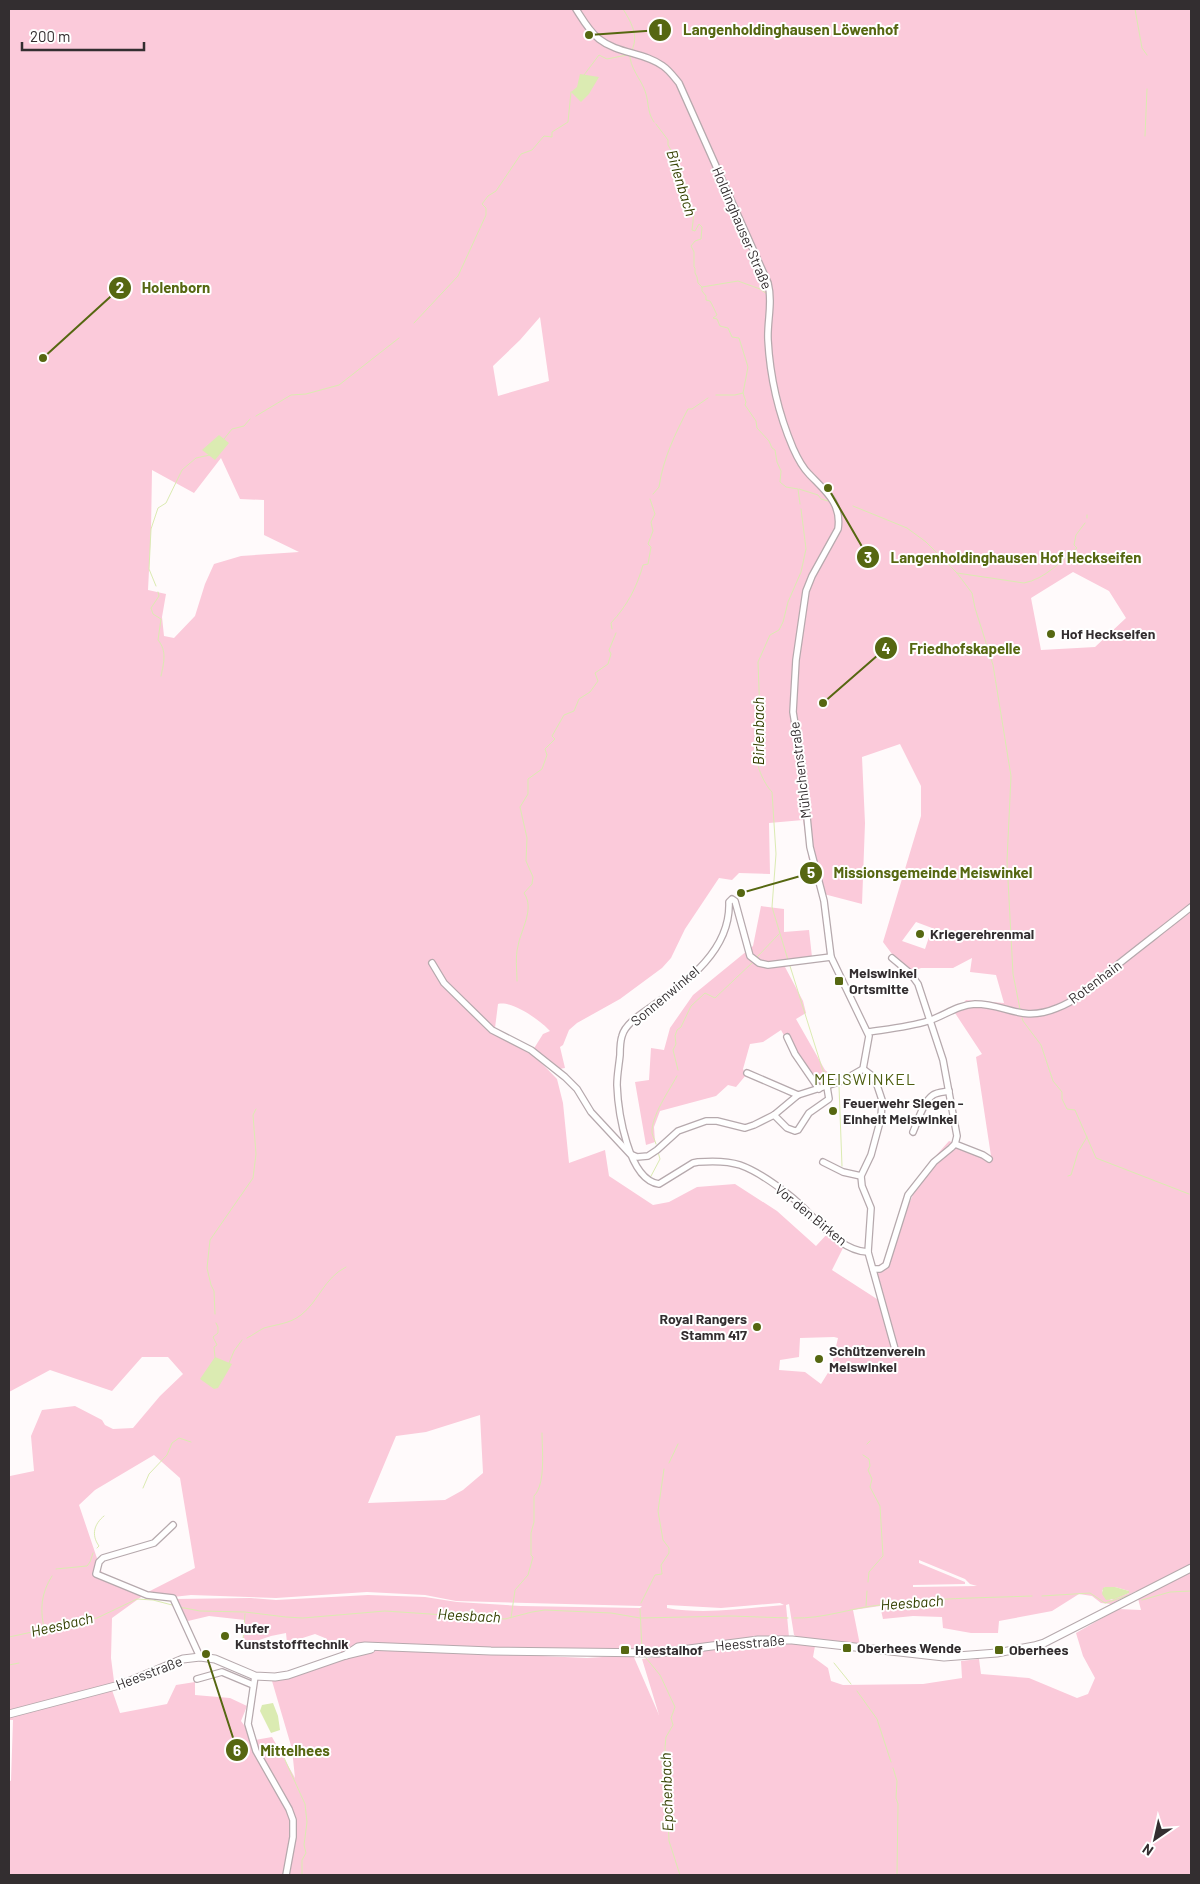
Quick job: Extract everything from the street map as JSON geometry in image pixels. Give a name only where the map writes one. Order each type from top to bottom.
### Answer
[{"type":"main road","name":"Heesstraße","points":[[9,1714],[115,1686],[135,1680],[179,1660],[200,1657],[219,1660],[255,1676],[268,1677],[288,1675],[346,1655],[377,1648],[405,1647],[491,1651],[658,1653],[758,1640],[799,1640],[956,1657],[1034,1646],[1062,1635],[1191,1568]]},
{"type":"street","name":"Holdinghauser Straße","points":[[576,9],[600,40],[664,66],[679,83],[768,283],[771,304],[768,339],[770,358],[777,399],[787,432],[807,473],[829,494],[836,507]]},
{"type":"street","name":"Mühlchenstraße","points":[[836,507],[839,522],[838,529],[812,576],[805,598],[796,660],[795,731],[802,767],[810,847],[824,901],[831,958],[868,1032]]},
{"type":"street","name":"Sonnenwinkel","points":[[630,1154],[617,1085],[622,1036],[630,1024],[642,1013],[692,976],[716,947],[724,932],[730,912],[730,900],[733,899],[735,901],[750,956],[759,963],[768,965],[831,958]]},
{"type":"street","name":"Rotenhain","points":[[868,1032],[930,1021],[967,1005],[981,1005],[1024,1014],[1056,1009],[1085,991],[1191,908]]},
{"type":"street","points":[[873,1270],[880,1269],[886,1265],[908,1195],[934,1162],[955,1144],[957,1136],[941,1052],[918,984],[910,973],[892,958]]},
{"type":"street","points":[[432,963],[444,983],[492,1030],[526,1048],[565,1077],[577,1089],[592,1112],[630,1154],[637,1157],[648,1156],[678,1131],[698,1124],[717,1121],[745,1128],[754,1125],[774,1115],[798,1095],[827,1087],[863,1070],[868,1071],[876,1082],[882,1100],[871,1155],[861,1176],[862,1186],[871,1208],[868,1252],[895,1349]]},
{"type":"street","points":[[863,1070],[868,1047],[868,1032]]},
{"type":"street","points":[[787,1037],[795,1054],[819,1089]]},
{"type":"street","points":[[747,1073],[798,1095]]},
{"type":"street","points":[[774,1115],[787,1128],[795,1131],[798,1130],[809,1113],[829,1099],[827,1087]]},
{"type":"street","points":[[913,1132],[919,1117],[931,1097],[934,1094],[949,1090]]},
{"type":"street","points":[[955,1144],[989,1159]]},
{"type":"street","name":"Vor den Birken","points":[[630,1154],[645,1179],[659,1184],[698,1162],[744,1166],[790,1195],[844,1244],[858,1251],[868,1252]]},
{"type":"street","points":[[823,1162],[843,1172],[861,1176]]},
{"type":"street","points":[[173,1526],[154,1543],[106,1556],[99,1562],[96,1574],[147,1595],[173,1598],[200,1657]]},
{"type":"street","points":[[197,1679],[222,1672],[253,1684]]},
{"type":"street","points":[[255,1676],[248,1724],[256,1751],[290,1808],[293,1820],[293,1837],[286,1875]]},
{"type":"shaded area","points":[[9,9],[1191,9],[1191,1875],[9,1875],[9,1780],[11,1781],[13,1720],[9,1720],[9,1456],[10,1476],[34,1471],[31,1436],[42,1410],[75,1406],[102,1420],[105,1425],[113,1429],[133,1428],[160,1396],[183,1374],[168,1357],[142,1357],[112,1391],[50,1370],[9,1392]],"holes":[[[540,317],[549,381],[498,396],[493,366],[520,340]],[[221,458],[240,499],[264,500],[264,535],[299,552],[241,556],[214,564],[205,584],[195,616],[174,638],[164,636],[162,617],[166,594],[148,590],[152,470],[194,493]],[[1073,572],[1109,591],[1126,618],[1095,647],[1041,650],[1031,598]],[[900,744],[921,786],[921,816],[883,942],[892,954],[911,972],[921,968],[953,968],[972,958],[970,972],[996,975],[1004,1003],[966,1000],[955,1013],[982,1054],[976,1057],[991,1156],[949,1141],[925,1168],[882,1264],[874,1266],[880,1301],[832,1270],[844,1246],[828,1233],[816,1246],[777,1211],[735,1184],[697,1187],[669,1202],[653,1205],[609,1176],[605,1150],[569,1163],[563,1103],[557,1079],[523,1044],[497,1032],[495,1028],[498,1004],[511,1005],[526,1012],[550,1031],[543,1034],[533,1050],[559,1069],[565,1068],[560,1047],[563,1045],[569,1030],[577,1023],[620,999],[662,968],[671,958],[685,929],[719,878],[732,880],[739,873],[770,874],[769,823],[803,820],[809,860],[820,893],[862,904],[865,823],[862,757]],[[916,922],[932,928],[925,949],[902,941]],[[800,1338],[838,1338],[831,1368],[821,1384],[805,1372],[779,1370],[780,1360],[799,1357]],[[480,1415],[483,1473],[463,1490],[445,1500],[368,1503],[396,1436],[426,1432]],[[154,1455],[180,1478],[195,1568],[148,1592],[102,1573],[79,1505],[95,1490]],[[919,1560],[977,1586],[913,1587],[913,1585],[965,1584],[965,1582],[919,1563]],[[1105,1587],[1115,1587],[1129,1591],[1129,1593],[1111,1600],[1102,1591]],[[1136,1591],[1141,1610],[1118,1609],[1076,1633],[1083,1656],[1095,1678],[1088,1694],[1077,1698],[1029,1678],[981,1674],[979,1659],[961,1661],[962,1678],[923,1684],[843,1685],[831,1681],[828,1668],[813,1657],[815,1646],[798,1642],[736,1646],[642,1659],[659,1715],[633,1655],[587,1658],[379,1650],[278,1681],[272,1681],[292,1749],[295,1778],[272,1737],[255,1740],[241,1721],[247,1706],[230,1698],[195,1695],[195,1682],[176,1685],[167,1704],[120,1713],[112,1690],[115,1689],[111,1658],[112,1618],[148,1592],[173,1597],[191,1595],[276,1598],[367,1592],[425,1595],[456,1601],[642,1606],[640,1608],[521,1606],[457,1602],[425,1597],[368,1595],[276,1600],[251,1598],[174,1599],[188,1621],[209,1616],[245,1620],[243,1640],[247,1644],[286,1633],[287,1643],[315,1634],[325,1638],[328,1647],[339,1644],[342,1654],[401,1644],[464,1648],[656,1652],[789,1637],[786,1605],[789,1604],[794,1635],[799,1638],[860,1645],[853,1610],[880,1606],[883,1619],[913,1616],[942,1617],[943,1628],[971,1633],[998,1633],[999,1621],[1052,1611],[1079,1594],[1092,1596],[1101,1603],[1111,1604]],[[780,1603],[784,1605],[711,1611],[667,1608],[667,1605],[721,1608]]]},
{"type":"shaded area","points":[[580,74],[599,77],[589,94],[581,102],[571,92],[577,87]]},
{"type":"shaded area","points":[[219,435],[229,443],[215,460],[202,450]]},
{"type":"shaded area","points":[[761,906],[784,909],[784,932],[809,930],[812,957],[785,967],[803,1001],[806,1013],[796,1019],[825,1070],[836,1079],[813,1088],[781,1030],[763,1042],[750,1044],[743,1069],[746,1075],[736,1087],[728,1085],[716,1096],[660,1111],[654,1127],[655,1142],[646,1145],[635,1082],[649,1080],[651,1048],[664,1050],[670,1028],[693,995],[753,946]]},
{"type":"shaded area","points":[[215,1357],[232,1364],[218,1388],[214,1389],[200,1379]]},
{"type":"shaded area","points":[[1105,1587],[1115,1587],[1129,1591],[1129,1593],[1115,1599],[1106,1600],[1102,1594]]},
{"type":"shaded area","points":[[273,1703],[278,1716],[280,1730],[271,1733],[260,1711],[262,1705]]},
{"type":"waterway","name":"Birlenbach","points":[[623,9],[634,34],[635,39],[632,50]]},
{"type":"waterway","points":[[1135,9],[1142,48],[1147,55]]},
{"type":"waterway","name":"Birlenbach","points":[[630,54],[631,64],[645,91],[650,115],[654,122]]},
{"type":"waterway","points":[[584,75],[599,55],[607,59],[627,55]]},
{"type":"waterway","points":[[1145,136],[1147,89]]},
{"type":"waterway","points":[[414,323],[458,276],[486,215],[486,208],[482,204],[488,196],[496,191],[521,154],[532,150],[544,136],[552,137],[552,132],[568,122],[571,92]]},
{"type":"waterway","name":"Birlenbach","points":[[656,124],[668,140],[668,145],[672,152],[672,163],[682,184],[685,200],[691,205],[688,211],[694,213],[692,230],[695,231],[699,224],[702,227],[701,239],[695,241],[691,246],[694,252],[694,267],[698,283],[702,287],[706,300],[710,301],[717,315],[713,318],[717,319],[720,326],[728,328],[732,337],[739,338],[748,367],[743,393],[745,405],[756,421],[757,428],[775,450],[781,471],[780,482],[786,487],[798,489],[800,504]]},
{"type":"waterway","points":[[702,287],[738,281],[760,289],[767,294]]},
{"type":"waterway","points":[[256,416],[291,395],[306,394],[339,385],[399,338]]},
{"type":"waterway","points":[[716,395],[743,393]]},
{"type":"waterway","points":[[653,494],[659,487],[674,437],[688,409],[692,409],[708,398]]},
{"type":"waterway","points":[[224,439],[232,429],[244,426],[250,419]]},
{"type":"waterway","points":[[156,586],[149,569],[151,529],[158,508],[166,503],[182,470],[196,458],[210,455]]},
{"type":"waterway","points":[[799,489],[818,495],[821,499],[828,501]]},
{"type":"waterway","points":[[612,629],[611,623],[631,596],[643,565],[648,564],[651,547],[648,544],[653,531],[651,522],[655,514],[650,499]]},
{"type":"waterway","points":[[853,506],[907,528],[926,542],[957,573],[972,593],[993,665],[1011,776],[1007,861],[1013,974],[1020,1009]]},
{"type":"waterway","name":"Birlenbach","points":[[788,960],[772,907],[776,854],[772,792],[758,767],[756,756],[761,743],[758,662],[770,635],[779,630],[783,622],[788,602],[801,572],[806,549],[801,509]]},
{"type":"waterway","points":[[957,573],[1024,583],[1032,581],[1052,569],[1077,548],[1074,545],[1076,535],[1085,523]]},
{"type":"waterway","points":[[158,592],[159,596],[151,608],[153,614],[161,619],[158,640],[164,653],[161,676]]},
{"type":"waterway","points":[[517,981],[517,950],[528,912],[527,899],[524,893],[532,884],[533,877],[526,861],[527,838],[520,807],[528,794],[528,779],[542,769],[547,755],[545,749],[555,739],[552,736],[564,715],[574,711],[579,699],[590,692],[598,681],[595,673],[608,664],[611,654],[609,650],[616,633]]},
{"type":"waterway","points":[[757,957],[779,934]]},
{"type":"waterway","points":[[678,1070],[673,1050],[676,1044],[675,1036],[691,1006],[705,993],[715,998],[753,962]]},
{"type":"waterway","name":"Birlenbach","points":[[790,966],[823,1071],[835,1079]]},
{"type":"waterway","points":[[1022,1018],[1041,1045],[1053,1081],[1062,1092],[1062,1099],[1067,1109],[1075,1110],[1096,1158],[1189,1194]]},
{"type":"waterway","points":[[656,1144],[652,1133],[654,1119],[677,1076]]},
{"type":"waterway","name":"Birlenbach","points":[[839,1086],[842,1166]]},
{"type":"waterway","points":[[215,1314],[214,1291],[207,1268],[210,1240],[253,1178],[256,1154],[253,1115],[256,1109]]},
{"type":"waterway","points":[[1068,1176],[1071,1175],[1078,1152],[1087,1137]]},
{"type":"waterway","points":[[650,1178],[660,1159],[658,1152]]},
{"type":"waterway","points":[[247,1338],[264,1328],[297,1318],[313,1303],[332,1277],[346,1267]]},
{"type":"waterway","points":[[215,1357],[214,1347],[217,1345],[213,1337],[218,1333],[216,1323]]},
{"type":"waterway","points":[[229,1363],[234,1351],[242,1340]]},
{"type":"waterway","points":[[511,1618],[515,1590],[528,1575],[533,1557],[531,1555],[531,1533],[534,1522],[534,1496],[538,1491],[542,1475],[542,1433]]},
{"type":"waterway","points":[[143,1488],[149,1474],[167,1455],[172,1443],[179,1438],[191,1442]]},
{"type":"waterway","points":[[867,1444],[870,1441]]},
{"type":"waterway","points":[[669,1463],[678,1444]]},
{"type":"waterway","points":[[863,1455],[869,1459],[870,1466],[868,1470],[872,1479],[870,1487],[880,1506],[883,1556],[869,1572],[868,1582]]},
{"type":"waterway","points":[[641,1603],[655,1575],[662,1574],[661,1565],[669,1553],[669,1548],[663,1540],[658,1511],[664,1469]]},
{"type":"waterway","points":[[97,1548],[99,1546],[94,1534],[96,1526],[104,1516]]},
{"type":"waterway","points":[[56,1569],[87,1566],[93,1553]]},
{"type":"waterway","points":[[44,1628],[42,1601],[52,1576]]},
{"type":"waterway","points":[[866,1606],[867,1591]]},
{"type":"waterway","name":"Heesbach","points":[[1142,1600],[1170,1592],[1191,1591]]},
{"type":"waterway","name":"Heesbach","points":[[1042,1596],[1090,1593],[1105,1603],[1130,1595]]},
{"type":"waterway","name":"Heesbach","points":[[794,1618],[816,1617],[869,1606],[918,1601],[1032,1596]]},
{"type":"waterway","name":"Heesbach","points":[[9,1637],[97,1618],[137,1599],[153,1600],[172,1605]]},
{"type":"waterway","name":"Heesbach","points":[[179,1607],[200,1611],[245,1612],[303,1618],[385,1611],[505,1619],[545,1610],[611,1613],[640,1618],[731,1616],[788,1618]]},
{"type":"waterway","name":"Epchenbach","points":[[640,1609],[642,1649]]},
{"type":"waterway","points":[[243,1640],[245,1614]]},
{"type":"waterway","name":"Epchenbach","points":[[646,1658],[660,1675],[675,1707],[671,1718],[673,1725],[666,1737],[665,1747],[669,1841],[680,1875]]},
{"type":"waterway","points":[[9,1665],[19,1663]]},
{"type":"waterway","points":[[834,1663],[851,1684]]},
{"type":"waterway","points":[[857,1691],[877,1719],[891,1762]]},
{"type":"waterway","points":[[281,1751],[305,1804],[307,1822],[304,1845],[306,1853],[302,1860],[302,1875]]},
{"type":"waterway","points":[[893,1768],[897,1781],[896,1798],[898,1804],[897,1875]]},
{"type":"place","name":"Langenholdinghausen Löwenhof","points":[[589,35]]},
{"type":"place","name":"Holenborn","points":[[43,358]]},
{"type":"place","name":"Langenholdinghausen Hof Heckseifen","points":[[828,488]]},
{"type":"place","name":"Hof Heckseifen","points":[[1051,634]]},
{"type":"place","name":"Friedhofskapelle","points":[[823,703]]},
{"type":"place","name":"Missionsgemeinde Meiswinkel","points":[[741,893]]},
{"type":"place","name":"Kriegerehrenmal","points":[[920,934]]},
{"type":"place","name":"Meiswinkel Ortsmitte","points":[[839,981]]},
{"type":"place","name":"Feuerwehr Siegen - Einheit Meiswinkel","points":[[833,1111]]},
{"type":"place","name":"Royal Rangers Stamm 417","points":[[757,1327]]},
{"type":"place","name":"Schützenverein Meiswinkel","points":[[819,1359]]},
{"type":"place","name":"Hufer Kunststofftechnik","points":[[225,1636]]},
{"type":"place","name":"Oberhees Wende","points":[[847,1648]]},
{"type":"place","name":"Heestalhof","points":[[625,1650]]},
{"type":"place","name":"Oberhees","points":[[999,1650]]},
{"type":"place","name":"Mittelhees","points":[[206,1654]]},
{"type":"district","name":"MEISWINKEL","points":[[865,1079]]}]
